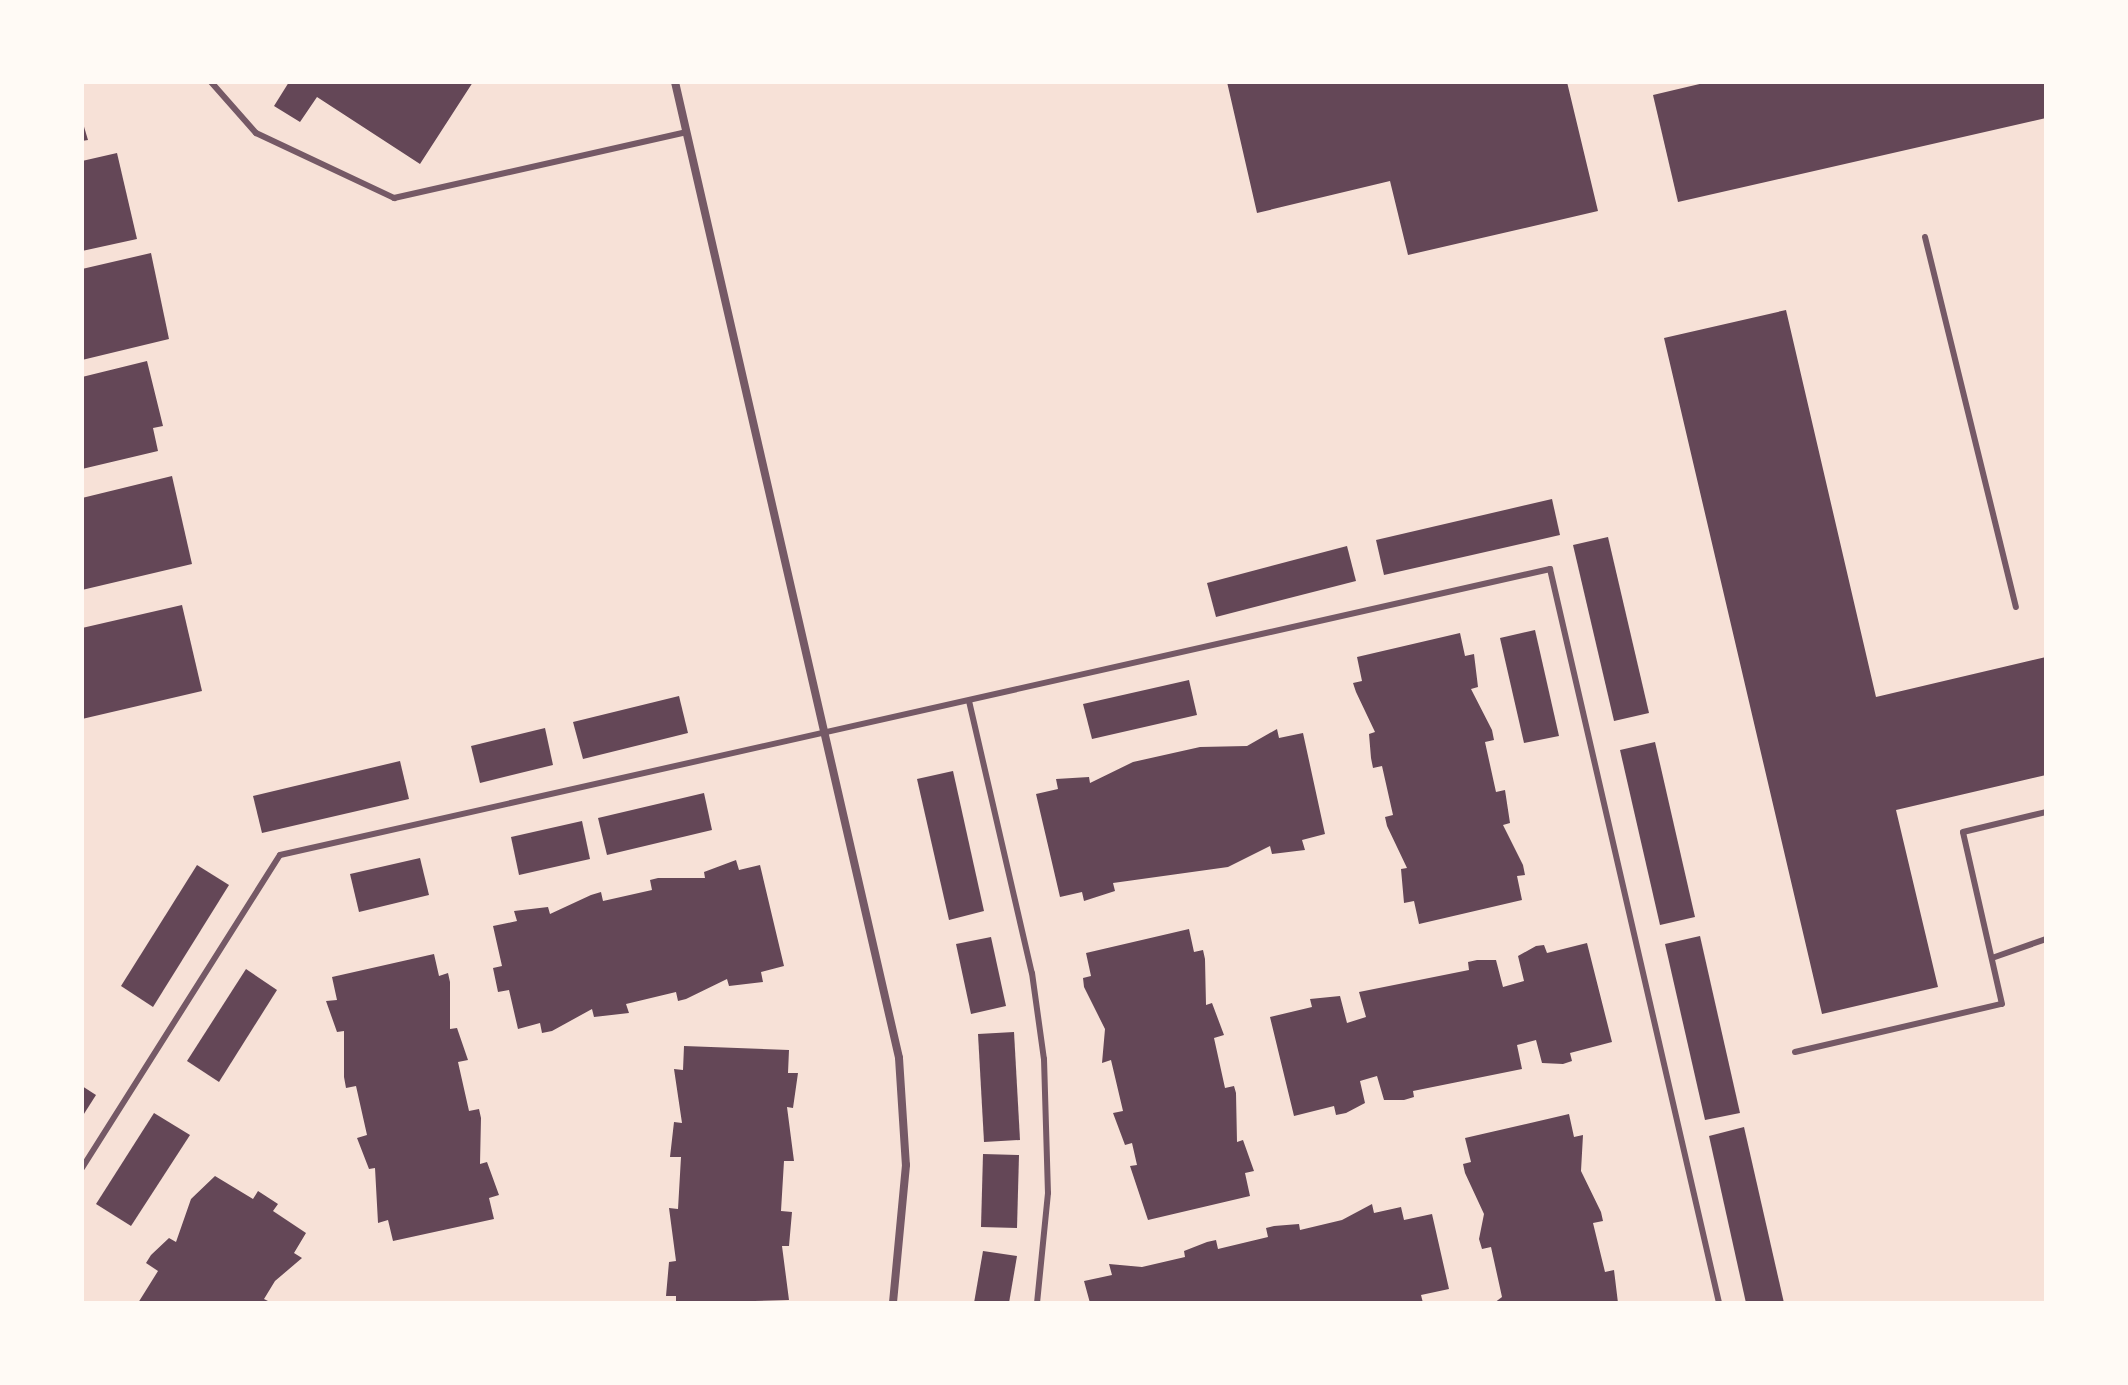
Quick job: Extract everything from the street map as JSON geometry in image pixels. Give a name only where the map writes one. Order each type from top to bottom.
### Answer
[{"type":"street","points":[[675,82],[902,1079],[905,1177],[893,1303]]},
{"type":"lane","points":[[211,82],[256,133],[394,198],[686,132]]},
{"type":"lane","points":[[1925,237],[2016,607]]},
{"type":"lane","points":[[82,1168],[280,855],[1550,569],[1719,1303]]},
{"type":"lane","points":[[969,701],[1042,1044],[1048,1162],[1037,1303]]},
{"type":"lane","points":[[1795,1052],[2002,1004],[1963,832],[2046,812]]},
{"type":"lane","points":[[1992,958],[2046,939]]},
{"type":"building","points":[[289,82],[473,82],[420,164],[317,97],[300,122],[274,106]]},
{"type":"building","points":[[1227,82],[1567,82],[1598,211],[1408,255],[1390,181],[1257,213]]},
{"type":"building","points":[[1708,82],[2046,82],[2046,118],[1678,202],[1653,95]]},
{"type":"building","points":[[82,120],[88,140],[82,141]]},
{"type":"building","points":[[117,153],[137,239],[82,251],[82,161]]},
{"type":"building","points":[[151,253],[169,339],[82,360],[82,269]]},
{"type":"building","points":[[1786,310],[1876,697],[2046,657],[2046,775],[1896,810],[1938,987],[1822,1014],[1664,338]]},
{"type":"building","points":[[147,361],[163,426],[153,428],[158,451],[82,469],[82,377]]},
{"type":"building","points":[[172,476],[192,564],[82,590],[82,498]]},
{"type":"building","points":[[1552,499],[1560,535],[1384,575],[1376,540]]},
{"type":"building","points":[[1608,537],[1649,713],[1614,721],[1573,545]]},
{"type":"building","points":[[1347,546],[1356,581],[1216,617],[1207,583]]},
{"type":"building","points":[[182,605],[202,691],[82,719],[82,628]]},
{"type":"building","points":[[1535,630],[1559,736],[1524,743],[1500,638]]},
{"type":"building","points":[[1460,633],[1465,656],[1474,654],[1478,687],[1471,689],[1492,730],[1494,740],[1485,742],[1496,792],[1505,790],[1510,823],[1503,825],[1523,865],[1525,875],[1517,876],[1522,900],[1419,924],[1414,901],[1404,903],[1401,869],[1407,868],[1387,826],[1385,817],[1393,815],[1382,766],[1373,768],[1369,734],[1375,732],[1353,683],[1362,681],[1357,657]]},
{"type":"building","points":[[1189,680],[1197,715],[1092,739],[1083,704]]},
{"type":"building","points":[[679,696],[688,733],[583,759],[573,722]]},
{"type":"building","points":[[545,728],[553,765],[480,783],[471,746]]},
{"type":"building","points":[[1277,729],[1279,738],[1303,733],[1325,834],[1302,840],[1305,850],[1272,854],[1270,846],[1228,867],[1113,883],[1115,891],[1084,901],[1082,892],[1060,897],[1036,794],[1058,789],[1056,779],[1089,777],[1090,783],[1133,762],[1200,747],[1247,746]]},
{"type":"building","points":[[1655,742],[1695,917],[1660,925],[1620,750]]},
{"type":"building","points":[[400,761],[409,799],[262,833],[253,796]]},
{"type":"building","points":[[953,771],[984,911],[949,920],[917,779]]},
{"type":"building","points":[[704,793],[712,830],[607,855],[598,818]]},
{"type":"building","points":[[582,821],[590,859],[519,875],[511,837]]},
{"type":"building","points":[[420,858],[429,895],[359,912],[350,874]]},
{"type":"building","points":[[736,860],[739,870],[760,865],[784,966],[761,972],[763,982],[729,986],[727,979],[678,1001],[676,992],[626,1004],[629,1013],[594,1017],[592,1009],[552,1031],[542,1033],[540,1023],[518,1029],[509,990],[498,992],[493,968],[502,966],[493,926],[517,921],[514,911],[548,907],[550,914],[601,892],[603,901],[652,890],[650,880],[658,878],[705,878],[704,872]]},
{"type":"building","points":[[197,865],[229,885],[153,1007],[121,986]]},
{"type":"building","points":[[1189,929],[1194,952],[1203,950],[1206,1005],[1212,1003],[1224,1035],[1214,1038],[1225,1088],[1234,1086],[1236,1093],[1237,1142],[1243,1140],[1254,1171],[1245,1173],[1250,1196],[1148,1220],[1130,1166],[1137,1165],[1132,1143],[1125,1145],[1113,1113],[1123,1111],[1111,1060],[1102,1063],[1105,1029],[1084,987],[1083,978],[1091,976],[1086,953]]},
{"type":"building","points":[[1700,936],[1740,1113],[1705,1120],[1665,944]]},
{"type":"building","points":[[991,937],[1006,1006],[971,1014],[956,944]]},
{"type":"building","points":[[1587,943],[1612,1042],[1570,1053],[1572,1061],[1563,1064],[1542,1063],[1536,1040],[1517,1045],[1522,1069],[1413,1091],[1414,1097],[1404,1100],[1384,1100],[1377,1076],[1360,1081],[1365,1103],[1346,1113],[1336,1115],[1334,1106],[1294,1116],[1270,1017],[1312,1007],[1310,999],[1340,996],[1347,1023],[1366,1017],[1359,992],[1469,970],[1468,962],[1477,960],[1496,960],[1503,987],[1524,981],[1518,956],[1536,946],[1544,945],[1547,953]]},
{"type":"building","points":[[434,954],[439,976],[448,973],[450,982],[450,1029],[457,1028],[468,1060],[458,1062],[469,1111],[479,1109],[481,1118],[480,1164],[487,1162],[499,1195],[489,1198],[494,1219],[393,1241],[388,1220],[378,1223],[375,1168],[369,1169],[357,1138],[367,1135],[356,1086],[346,1088],[344,1077],[344,1031],[337,1032],[326,1001],[337,1000],[332,977]]},
{"type":"building","points":[[246,969],[277,990],[219,1082],[187,1061]]},
{"type":"building","points":[[1014,1032],[1020,1140],[984,1142],[978,1034]]},
{"type":"building","points":[[684,1046],[789,1050],[788,1073],[798,1073],[793,1108],[787,1107],[794,1161],[784,1161],[781,1211],[792,1212],[789,1246],[782,1246],[789,1300],[676,1303],[676,1296],[666,1296],[669,1262],[676,1261],[669,1208],[678,1209],[681,1157],[670,1157],[674,1122],[682,1123],[674,1069],[683,1070]]},
{"type":"building","points":[[82,1086],[96,1095],[82,1117]]},
{"type":"building","points":[[154,1113],[190,1135],[131,1226],[96,1204]]},
{"type":"building","points":[[1569,1114],[1574,1137],[1583,1135],[1581,1171],[1601,1212],[1603,1221],[1593,1223],[1605,1272],[1614,1270],[1618,1303],[1494,1303],[1502,1297],[1491,1247],[1482,1249],[1479,1239],[1484,1214],[1465,1173],[1463,1164],[1471,1162],[1465,1138]]},
{"type":"building","points":[[1744,1127],[1784,1303],[1746,1303],[1709,1136]]},
{"type":"building","points":[[983,1154],[1019,1155],[1017,1228],[981,1227]]},
{"type":"building","points":[[215,1176],[253,1199],[258,1191],[278,1204],[273,1211],[306,1233],[294,1253],[302,1258],[275,1281],[264,1299],[272,1303],[138,1303],[158,1271],[146,1263],[169,1238],[176,1242],[191,1199]]},
{"type":"building","points":[[1372,1204],[1374,1213],[1401,1207],[1404,1220],[1432,1214],[1449,1289],[1421,1295],[1423,1303],[1090,1303],[1084,1281],[1112,1275],[1109,1264],[1142,1267],[1185,1257],[1184,1251],[1207,1242],[1216,1240],[1218,1249],[1268,1237],[1266,1228],[1274,1226],[1299,1224],[1300,1230],[1342,1220]]},
{"type":"building","points":[[983,1251],[1017,1256],[1009,1303],[974,1303]]}]
